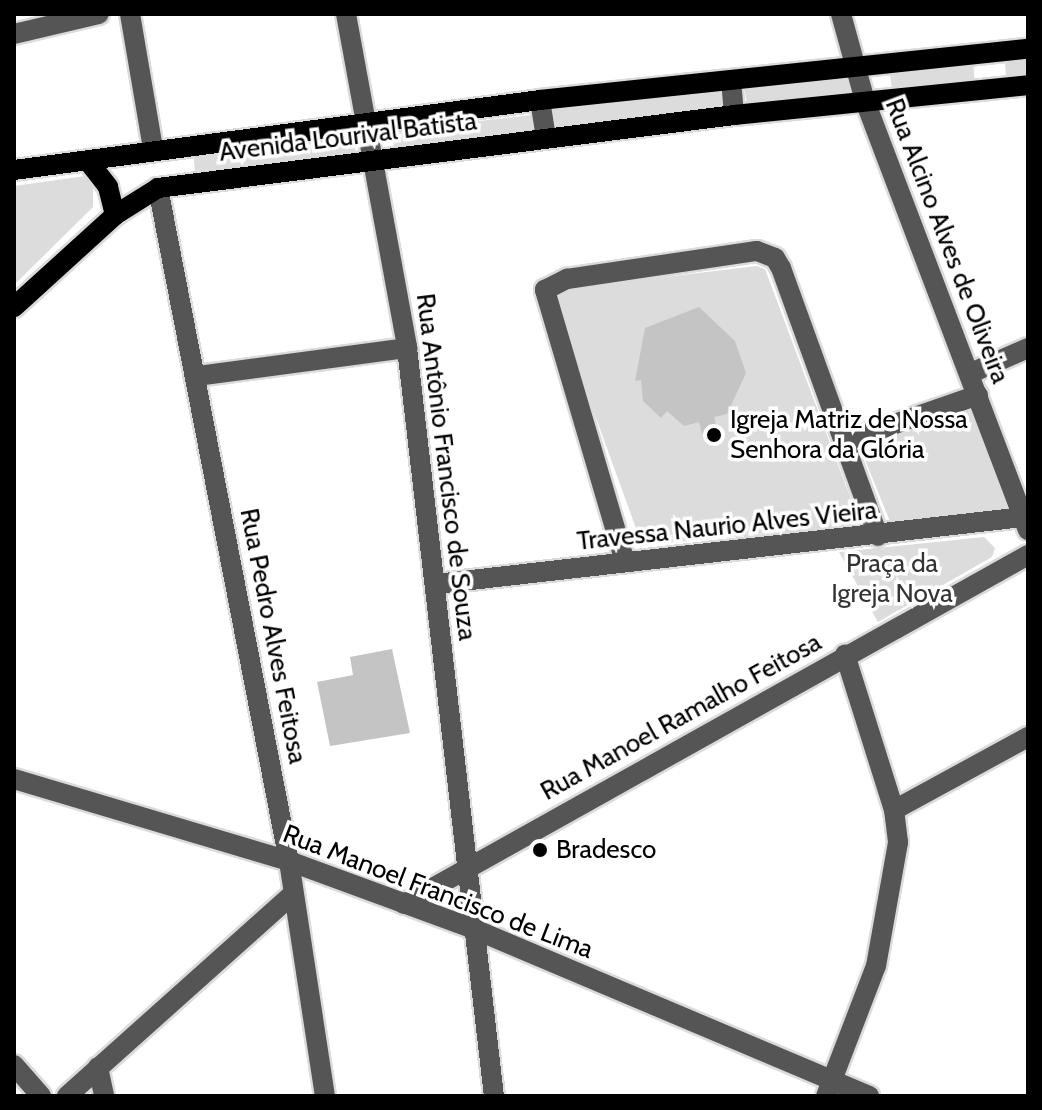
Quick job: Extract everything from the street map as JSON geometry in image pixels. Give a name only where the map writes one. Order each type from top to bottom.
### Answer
[{"type":"main road","name":"Avenida Lourival Batista","points":[[14,170],[153,149],[225,145],[368,120],[1028,49]]},
{"type":"main road","name":"Avenida Lourival Batista","points":[[158,188],[734,115],[1028,85]]},
{"type":"main road","points":[[88,161],[108,187],[115,215]]},
{"type":"main road","points":[[14,307],[115,215],[158,188]]},
{"type":"street","points":[[14,34],[99,14]]},
{"type":"street","points":[[130,14],[153,149]]},
{"type":"street","name":"Rua Antônio Francisco de Souza","points":[[346,14],[376,160],[407,348],[494,1096]]},
{"type":"street","name":"Rua Alcino Alves de Oliveira","points":[[841,14],[859,65],[865,101],[971,373],[1025,524]]},
{"type":"street","points":[[731,80],[734,115]]},
{"type":"street","points":[[540,100],[546,138]]},
{"type":"street","name":"Rua Pedro Alves Feitosa","points":[[158,188],[289,861],[325,1096]]},
{"type":"street","points":[[625,562],[543,295],[549,283],[767,253],[781,268],[878,536]]},
{"type":"street","points":[[197,376],[407,348]]},
{"type":"street","points":[[971,373],[1028,348]]},
{"type":"street","points":[[843,442],[978,395]]},
{"type":"street","name":"Travessa Naurio Alves Vieira","points":[[436,584],[878,536],[1025,524]]},
{"type":"street","name":"Rua Manoel Ramalho Feitosa","points":[[404,904],[1028,555]]},
{"type":"street","points":[[830,1088],[883,940],[897,856],[894,810],[845,655]]},
{"type":"street","points":[[894,810],[1028,737]]},
{"type":"street","name":"Rua Manoel Francisco de Lima","points":[[14,779],[289,861],[474,929],[830,1088],[869,1096]]},
{"type":"street","points":[[67,1096],[293,894]]},
{"type":"street","points":[[14,1065],[41,1096]]},
{"type":"street","points":[[98,1067],[104,1096]]},
{"type":"green space","points":[[1028,58],[1028,75],[1006,78],[1005,61]]},
{"type":"green space","points":[[973,61],[975,84],[892,91],[890,73]]},
{"type":"green space","points":[[848,74],[850,93],[747,105],[744,86]]},
{"type":"green space","points":[[721,90],[722,106],[555,129],[551,107]]},
{"type":"green space","points":[[531,115],[534,132],[394,147],[391,131]]},
{"type":"green space","points":[[351,136],[356,152],[195,171],[193,152]]},
{"type":"green space","points":[[85,176],[93,183],[93,207],[14,285],[14,186]]},
{"type":"green space","points":[[757,266],[765,269],[861,526],[642,545],[552,296],[555,290]]},
{"type":"green space","points":[[971,406],[1011,512],[891,524],[859,445]]},
{"type":"green space","name":"Praça da Igreja Nova","points":[[984,537],[995,548],[992,557],[878,622],[839,552]]},
{"type":"building","points":[[699,307],[735,341],[746,373],[727,414],[714,417],[717,430],[702,434],[699,422],[684,426],[667,411],[661,418],[643,401],[641,380],[635,381],[645,328]]},
{"type":"building","points":[[392,649],[410,733],[330,746],[317,682],[353,675],[350,657]]},
{"type":"place","name":"Igreja Matriz de Nossa Senhora da Glória","points":[[714,435]]},
{"type":"place","name":"Bradesco","points":[[540,850]]}]
